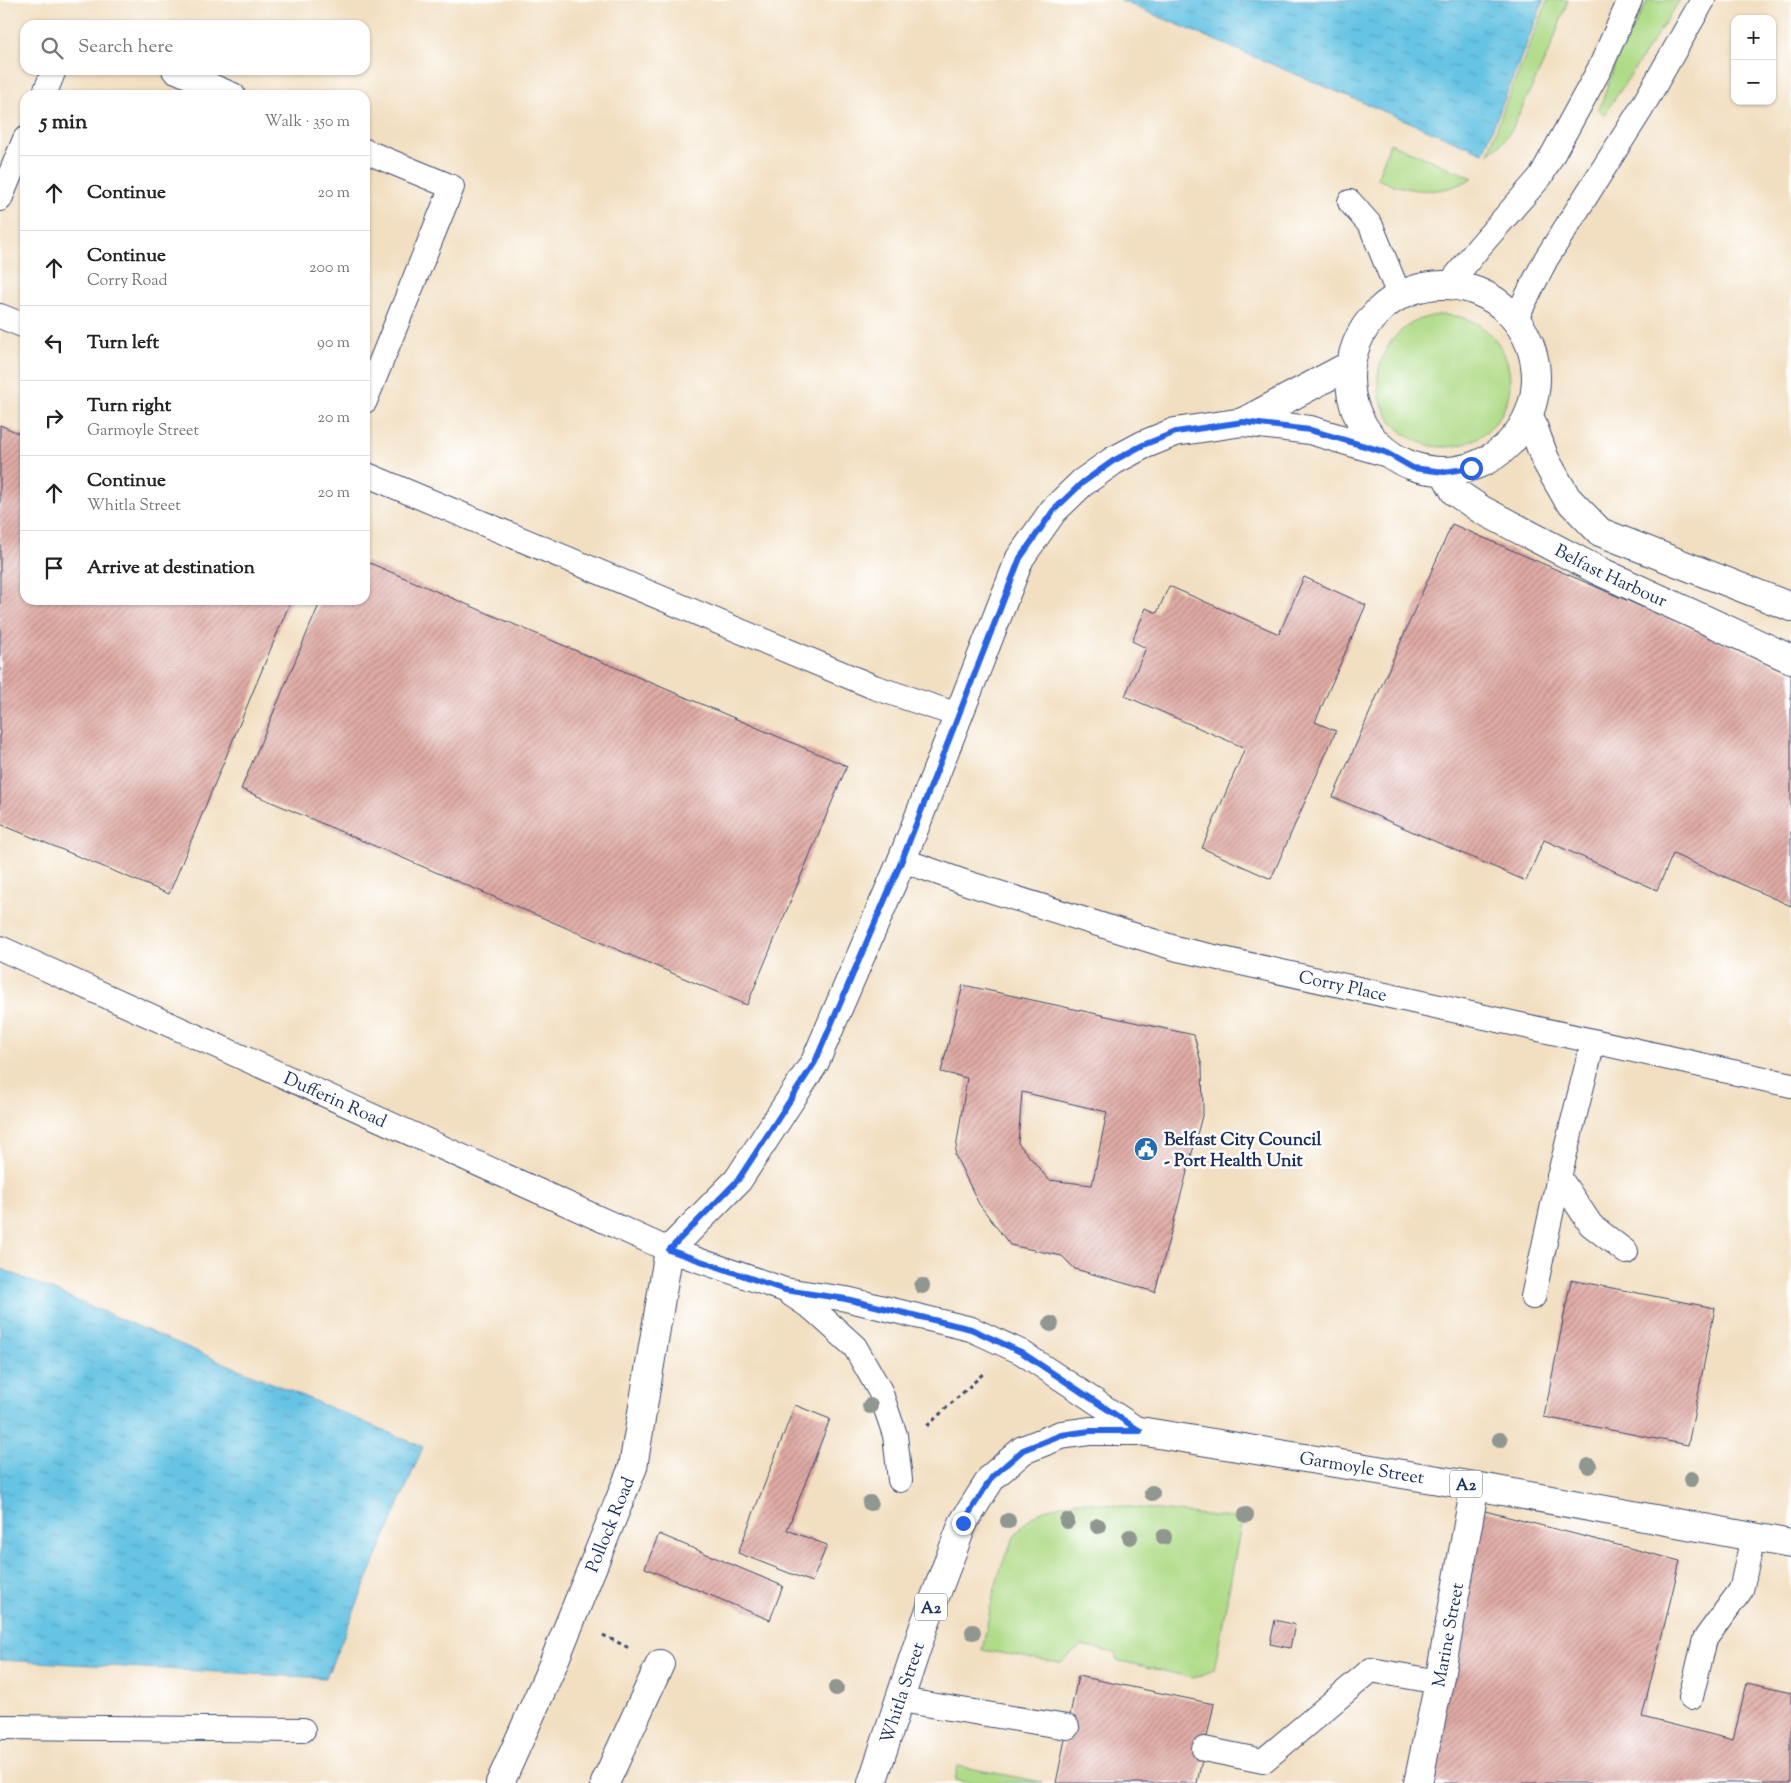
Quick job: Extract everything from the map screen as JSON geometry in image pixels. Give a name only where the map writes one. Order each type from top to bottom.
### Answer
[{"type":"street","points":[[669,1250],[738,1180],[815,1062],[902,860],[1020,558],[1053,511],[1082,483],[1113,461],[1143,445],[1176,432],[1243,422],[1310,430],[1385,452],[1413,468],[1444,472],[1471,468],[1495,456],[1515,438],[1529,415],[1536,390],[1536,365],[1528,341],[1516,320],[1497,302],[1474,290],[1449,285],[1423,287],[1399,295],[1381,308],[1366,324],[1356,344],[1350,365],[1351,398],[1363,428],[1385,452]]},
{"type":"street","points":[[1243,422],[1350,365]]},
{"type":"street","name":"Belfast Harbour","points":[[1529,415],[1545,459],[1567,498],[1600,532],[1791,607]]},
{"type":"street","name":"Belfast Harbour","points":[[1444,472],[1455,492],[1482,510],[1597,570],[1791,659]]},
{"type":"street","name":"Pollock Road","points":[[500,1783],[551,1668],[633,1467],[669,1250]]},
{"type":"street","name":"Garmoyle Street","points":[[1023,1450],[1061,1435],[1090,1431],[1140,1431],[1475,1486],[1791,1544]]},
{"type":"street","name":"Whitla Street","points":[[872,1783],[924,1626],[963,1523],[992,1477],[1023,1450]]},
{"type":"street","name":"Marine Street","points":[[1418,1783],[1439,1682],[1475,1486]]},
{"type":"street","points":[[605,1783],[660,1664]]},
{"type":"lane","points":[[1449,285],[1541,176],[1600,68],[1630,0]]},
{"type":"lane","points":[[1516,320],[1546,259],[1640,111],[1703,0]]},
{"type":"lane","points":[[46,90],[52,75]]},
{"type":"lane","points":[[186,75],[221,90]]},
{"type":"lane","points":[[0,199],[20,152]]},
{"type":"lane","points":[[370,153],[452,188],[370,389]]},
{"type":"lane","points":[[1350,202],[1371,226],[1399,295]]},
{"type":"lane","points":[[0,316],[20,324]]},
{"type":"lane","points":[[370,476],[874,687],[958,716]]},
{"type":"lane","name":"Corry Place","points":[[902,860],[967,883],[1178,949],[1791,1085]]},
{"type":"lane","name":"Dufferin Road","points":[[0,948],[669,1250],[785,1290]]},
{"type":"lane","points":[[1533,1297],[1559,1177],[1593,1042]]},
{"type":"lane","points":[[1559,1177],[1591,1225],[1626,1252]]},
{"type":"lane","points":[[785,1290],[813,1309],[855,1347],[880,1391],[895,1435],[900,1480]]},
{"type":"lane","points":[[785,1290],[846,1299],[971,1329],[1021,1352],[1140,1431]]},
{"type":"lane","points":[[1691,1697],[1705,1639],[1741,1590],[1753,1537]]},
{"type":"lane","points":[[1204,1749],[1263,1761],[1371,1670],[1439,1682]]},
{"type":"lane","points":[[900,1700],[1067,1727]]},
{"type":"lane","points":[[0,1727],[303,1730]]},
{"type":"path","points":[[920,1432],[987,1370]]},
{"type":"path","points":[[572,1618],[660,1664]]},
{"type":"green space","points":[[1548,0],[1568,0],[1551,47],[1512,129],[1502,143],[1488,154],[1504,108]]},
{"type":"green space","points":[[1648,0],[1680,0],[1604,115],[1599,110],[1617,59]]},
{"type":"green space","points":[[1390,143],[1473,178],[1461,184],[1437,190],[1402,187],[1377,179]]},
{"type":"green space","points":[[1444,315],[1457,316],[1469,320],[1491,334],[1505,356],[1509,368],[1509,394],[1505,406],[1491,428],[1469,442],[1457,446],[1444,447],[1431,446],[1419,442],[1397,428],[1383,406],[1379,394],[1378,381],[1379,368],[1383,356],[1397,334],[1419,320],[1431,316]]},
{"type":"green space","points":[[1076,1501],[1242,1519],[1214,1670],[1194,1678],[1116,1660],[1116,1653],[1081,1646],[1061,1663],[982,1650],[993,1595],[1013,1539],[1023,1525],[1036,1514]]},
{"type":"green space","points":[[958,1766],[1042,1782],[969,1783],[955,1780]]},
{"type":"water","points":[[1119,0],[1544,0],[1483,153]]},
{"type":"water","points":[[0,1268],[423,1447],[326,1678],[0,1660]]},
{"type":"building","points":[[0,425],[20,434],[20,605],[289,605],[169,894],[0,824]]},
{"type":"building","points":[[1452,524],[1791,672],[1791,906],[1673,854],[1657,890],[1544,840],[1526,881],[1333,797]]},
{"type":"building","points":[[370,563],[847,766],[747,1005],[241,789],[319,605],[370,605]]},
{"type":"building","points":[[1304,577],[1366,605],[1315,722],[1336,731],[1271,879],[1202,848],[1245,748],[1125,696],[1146,648],[1132,641],[1146,608],[1157,613],[1169,586],[1279,634]]},
{"type":"building","name":"Belfast City Council - Port Health Unit","points":[[963,985],[1194,1035],[1202,1066],[1203,1112],[1155,1292],[1075,1269],[1062,1256],[1010,1245],[979,1204],[955,1155],[967,1078],[941,1072]],"holes":[[[1022,1092],[1107,1112],[1092,1185],[1049,1180],[1018,1143]]]},
{"type":"building","points":[[1571,1280],[1715,1308],[1688,1445],[1544,1417]]},
{"type":"building","points":[[795,1405],[830,1419],[787,1530],[827,1545],[812,1582],[738,1553]]},
{"type":"building","points":[[1481,1510],[1680,1561],[1642,1717],[1733,1740],[1747,1683],[1791,1693],[1791,1783],[1428,1783]]},
{"type":"building","points":[[659,1534],[783,1586],[770,1620],[645,1568]]},
{"type":"building","points":[[1275,1620],[1295,1625],[1290,1648],[1270,1644]]},
{"type":"building","points":[[1078,1676],[1214,1704],[1197,1783],[1056,1783]]},
{"type":"place","name":"Belfast City Council - Port Health Unit","points":[[1146,1149]]},
{"type":"route","points":[[963,1523],[992,1477],[1023,1450],[1061,1435],[1090,1431],[1140,1431],[1021,1352],[971,1329],[846,1299],[785,1290],[669,1250],[738,1180],[815,1062],[902,860],[1020,558],[1053,511],[1082,483],[1113,461],[1143,445],[1176,432],[1243,422],[1310,430],[1385,452],[1413,468],[1444,472],[1471,468]]}]
